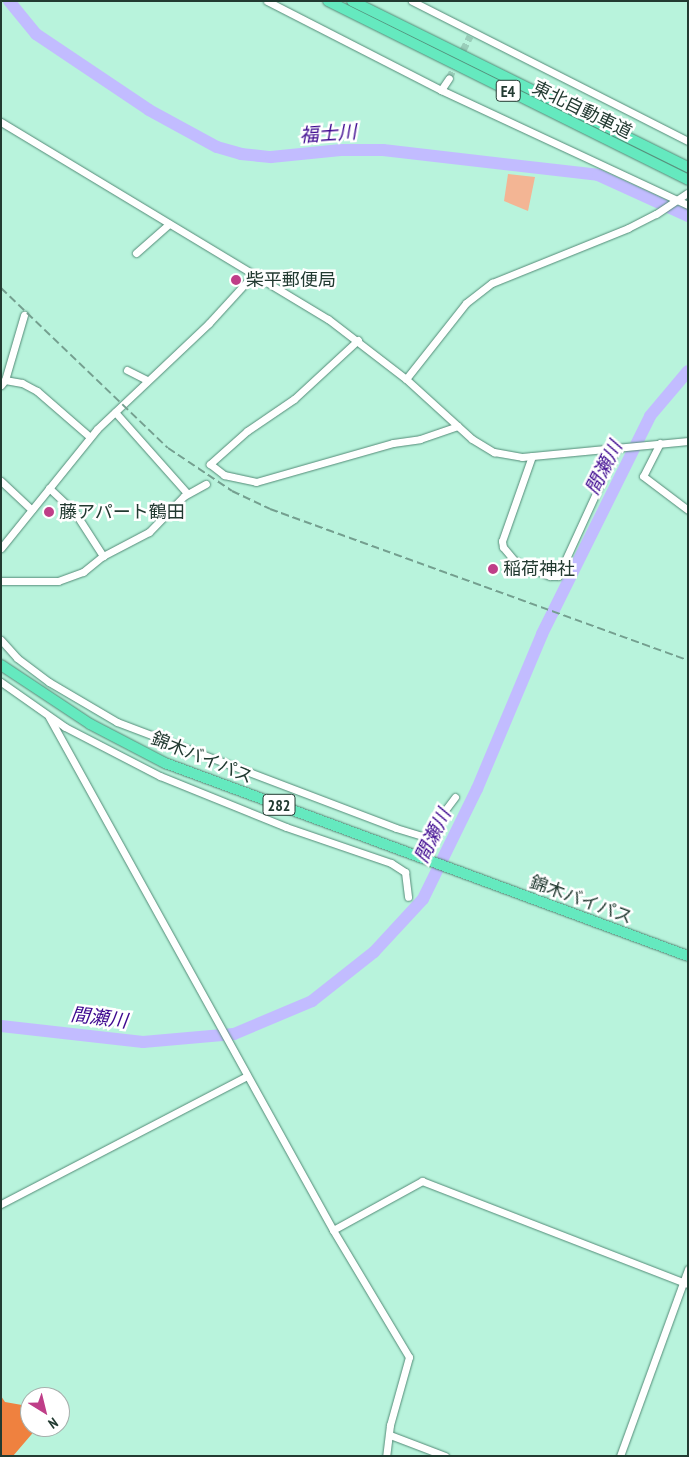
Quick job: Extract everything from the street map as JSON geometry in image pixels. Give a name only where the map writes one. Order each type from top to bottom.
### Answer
[{"type":"highway","name":"東北自動車道","points":[[328,1],[688,180]]},
{"type":"highway","name":"東北自動車道","points":[[352,1],[688,167]]},
{"type":"highway","name":"錦木バイパス","points":[[1,665],[90,724],[165,763],[688,956]]},
{"type":"street","points":[[267,1],[441,90],[688,205]]},
{"type":"street","points":[[412,1],[471,34],[688,141]]},
{"type":"street","points":[[441,90],[448,78]]},
{"type":"street","points":[[1,122],[358,340],[406,379],[458,426],[494,452],[532,456],[619,446],[688,441]]},
{"type":"street","points":[[406,379],[466,303],[492,283],[656,214],[678,201],[687,193]]},
{"type":"street","points":[[136,253],[169,224]]},
{"type":"street","points":[[1,548],[90,437],[147,380],[209,323],[252,275]]},
{"type":"street","points":[[24,315],[3,383],[22,383],[37,391],[90,437]]},
{"type":"street","points":[[358,340],[301,393],[247,431],[210,464],[224,475],[256,482],[393,442],[420,439],[458,426]]},
{"type":"street","points":[[127,370],[147,380]]},
{"type":"street","points":[[115,412],[188,493]]},
{"type":"street","points":[[660,443],[643,476],[688,510]]},
{"type":"street","points":[[532,456],[502,541],[503,547],[514,560],[550,576],[558,576],[619,446]]},
{"type":"street","points":[[1,480],[32,510]]},
{"type":"street","points":[[1,581],[58,580],[83,572],[103,556],[149,532],[188,493],[206,484]]},
{"type":"street","points":[[49,488],[74,512],[103,556]]},
{"type":"street","points":[[1,640],[17,658],[49,682],[117,722],[396,828],[425,837],[454,797]]},
{"type":"street","points":[[1,682],[49,717],[160,776],[286,827],[391,863],[405,872],[408,898]]},
{"type":"street","points":[[49,717],[333,1230],[409,1357],[386,1456]]},
{"type":"street","points":[[1,1204],[247,1076]]},
{"type":"street","points":[[333,1230],[422,1181],[685,1283]]},
{"type":"street","points":[[620,1456],[685,1283],[688,1269]]},
{"type":"street","points":[[390,1436],[445,1456]]},
{"type":"shaded area","points":[[508,174],[535,177],[528,211],[504,201]]},
{"type":"shaded area","points":[[1,1396],[5,1402],[20,1405],[20,1437],[29,1437],[13,1456],[1,1456]]},
{"type":"waterway","name":"福士川","points":[[9,1],[36,34],[149,110],[217,147],[241,154],[271,157],[341,150],[383,150],[598,175],[688,216]]},
{"type":"waterway","name":"間瀬川","points":[[1,1026],[143,1042],[234,1034],[312,1001],[374,952],[423,899],[477,789],[542,634],[650,416],[688,371]]},
{"type":"tunnel","points":[[449,78],[470,36]]},
{"type":"railway","points":[[1,288],[168,448],[232,491],[270,509],[688,660]]},
{"type":"place","name":"柴平郵便局","points":[[236,280]]},
{"type":"place","name":"藤アパート鶴田","points":[[49,512]]},
{"type":"place","name":"稲荷神社","points":[[493,569]]}]
